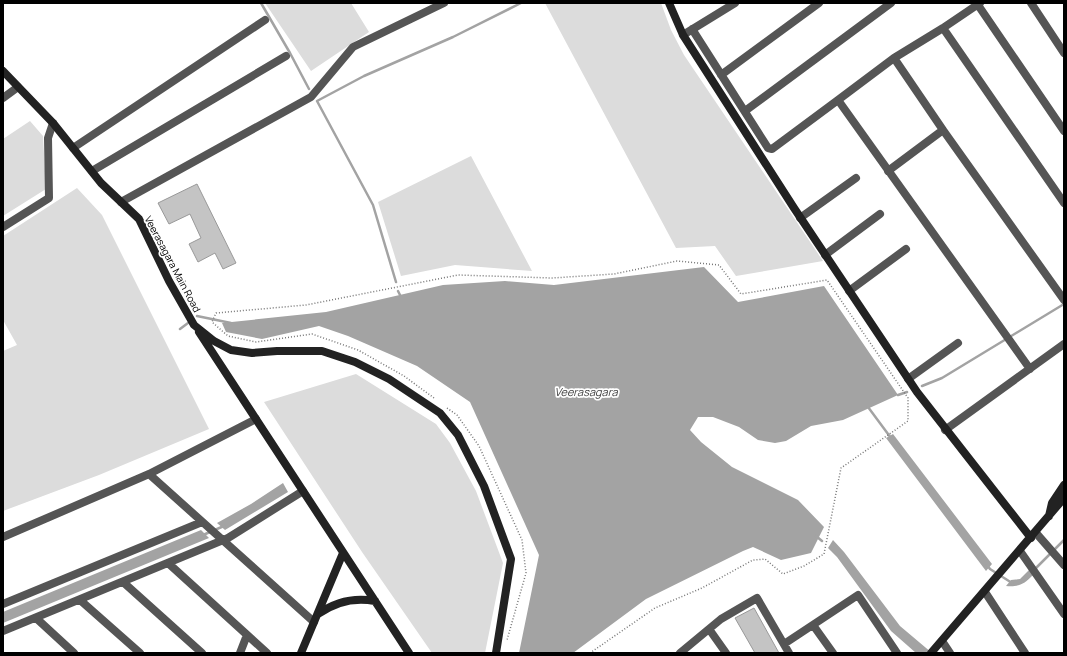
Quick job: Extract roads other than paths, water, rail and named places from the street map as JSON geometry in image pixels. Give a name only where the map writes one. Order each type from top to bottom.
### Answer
[{"type":"street","points":[[121,202],[312,97],[353,47],[444,3]]},
{"type":"street","points":[[669,3],[683,35],[800,218],[908,379],[945,430],[1033,536],[1064,565]]},
{"type":"street","points":[[683,35],[735,3]]},
{"type":"street","points":[[722,75],[819,3]]},
{"type":"street","points":[[745,111],[891,3]]},
{"type":"street","points":[[1031,3],[1064,53]]},
{"type":"street","points":[[692,29],[770,149],[894,58],[944,28],[979,4],[1064,131]]},
{"type":"street","points":[[73,148],[265,20]]},
{"type":"street","points":[[944,28],[1064,203]]},
{"type":"street","points":[[92,171],[286,56]]},
{"type":"street","points":[[894,58],[943,130],[1064,300]]},
{"type":"street","name":"Veerasagara Main Road","points":[[3,71],[53,123],[92,171],[139,219],[169,281],[194,325],[214,341],[230,350],[252,353],[277,351],[322,351],[355,362],[390,379],[440,413],[458,435],[484,486],[511,559],[496,653]]},
{"type":"street","points":[[3,98],[18,87]]},
{"type":"street","points":[[838,100],[1030,369]]},
{"type":"street","points":[[3,227],[49,198],[48,138],[53,123]]},
{"type":"street","points":[[888,171],[943,130]]},
{"type":"street","points":[[800,218],[856,178]]},
{"type":"street","points":[[825,255],[880,214]]},
{"type":"street","points":[[849,291],[906,249]]},
{"type":"street","points":[[194,325],[409,653]]},
{"type":"street","points":[[908,379],[958,343]]},
{"type":"street","points":[[945,430],[1064,344]]},
{"type":"street","points":[[3,537],[149,474],[256,419]]},
{"type":"street","points":[[149,474],[314,622]]},
{"type":"street","points":[[931,653],[1048,518],[1064,485]]},
{"type":"street","points":[[3,631],[168,563],[219,538],[303,491]]},
{"type":"street","points":[[1055,505],[1064,498]]},
{"type":"street","points":[[3,604],[205,524]]},
{"type":"street","points":[[1020,551],[1064,614]]},
{"type":"street","points":[[301,653],[343,553]]},
{"type":"street","points":[[168,563],[267,653]]},
{"type":"street","points":[[123,582],[202,653]]},
{"type":"street","points":[[985,592],[1026,653]]},
{"type":"street","points":[[784,644],[858,595],[896,653]]},
{"type":"street","points":[[680,653],[721,619],[757,598],[789,653]]},
{"type":"street","points":[[318,614],[331,606],[345,601],[360,599],[375,601]]},
{"type":"street","points":[[80,600],[140,653]]},
{"type":"street","points":[[36,618],[74,653]]},
{"type":"street","points":[[813,625],[833,653]]},
{"type":"street","points":[[709,629],[726,653]]},
{"type":"street","points":[[240,653],[247,635]]},
{"type":"street","points":[[942,641],[950,653]]},
{"type":"water","name":"Veerasagara","points":[[704,267],[738,302],[824,286],[898,395],[843,420],[811,426],[786,441],[775,443],[758,440],[739,427],[713,417],[698,417],[690,430],[701,442],[732,467],[798,500],[824,527],[811,553],[781,560],[753,547],[743,551],[646,599],[573,653],[519,653],[539,555],[470,402],[417,366],[348,336],[319,326],[262,339],[226,332],[222,323],[326,312],[443,285],[505,281],[554,285]]},
{"type":"water","points":[[893,434],[992,564],[986,571],[886,438]]},
{"type":"water","points":[[283,483],[288,492],[225,530],[217,523],[251,504]]},
{"type":"water","points":[[201,530],[209,538],[3,623],[3,612]]},
{"type":"water","points":[[833,540],[844,552],[900,626],[932,653],[916,653],[891,631],[837,557],[828,548]]},
{"type":"water","points":[[1029,570],[1033,575],[1024,583],[1015,586],[1006,586],[1011,580],[1020,579]]},
{"type":"waterway","points":[[261,3],[309,89]]},
{"type":"waterway","points":[[396,282],[373,205],[317,101],[364,76],[453,37],[521,3]]},
{"type":"waterway","points":[[398,291],[400,295]]},
{"type":"waterway","points":[[922,386],[942,378],[1064,304]]},
{"type":"waterway","points":[[197,316],[231,323]]},
{"type":"waterway","points":[[180,329],[188,323]]},
{"type":"waterway","points":[[898,395],[907,392]]},
{"type":"waterway","points":[[868,407],[891,438]]},
{"type":"waterway","points":[[203,535],[224,526]]},
{"type":"waterway","points":[[816,536],[822,541]]},
{"type":"waterway","points":[[1035,569],[1064,540]]},
{"type":"waterway","points":[[987,565],[990,569],[1012,583]]}]
